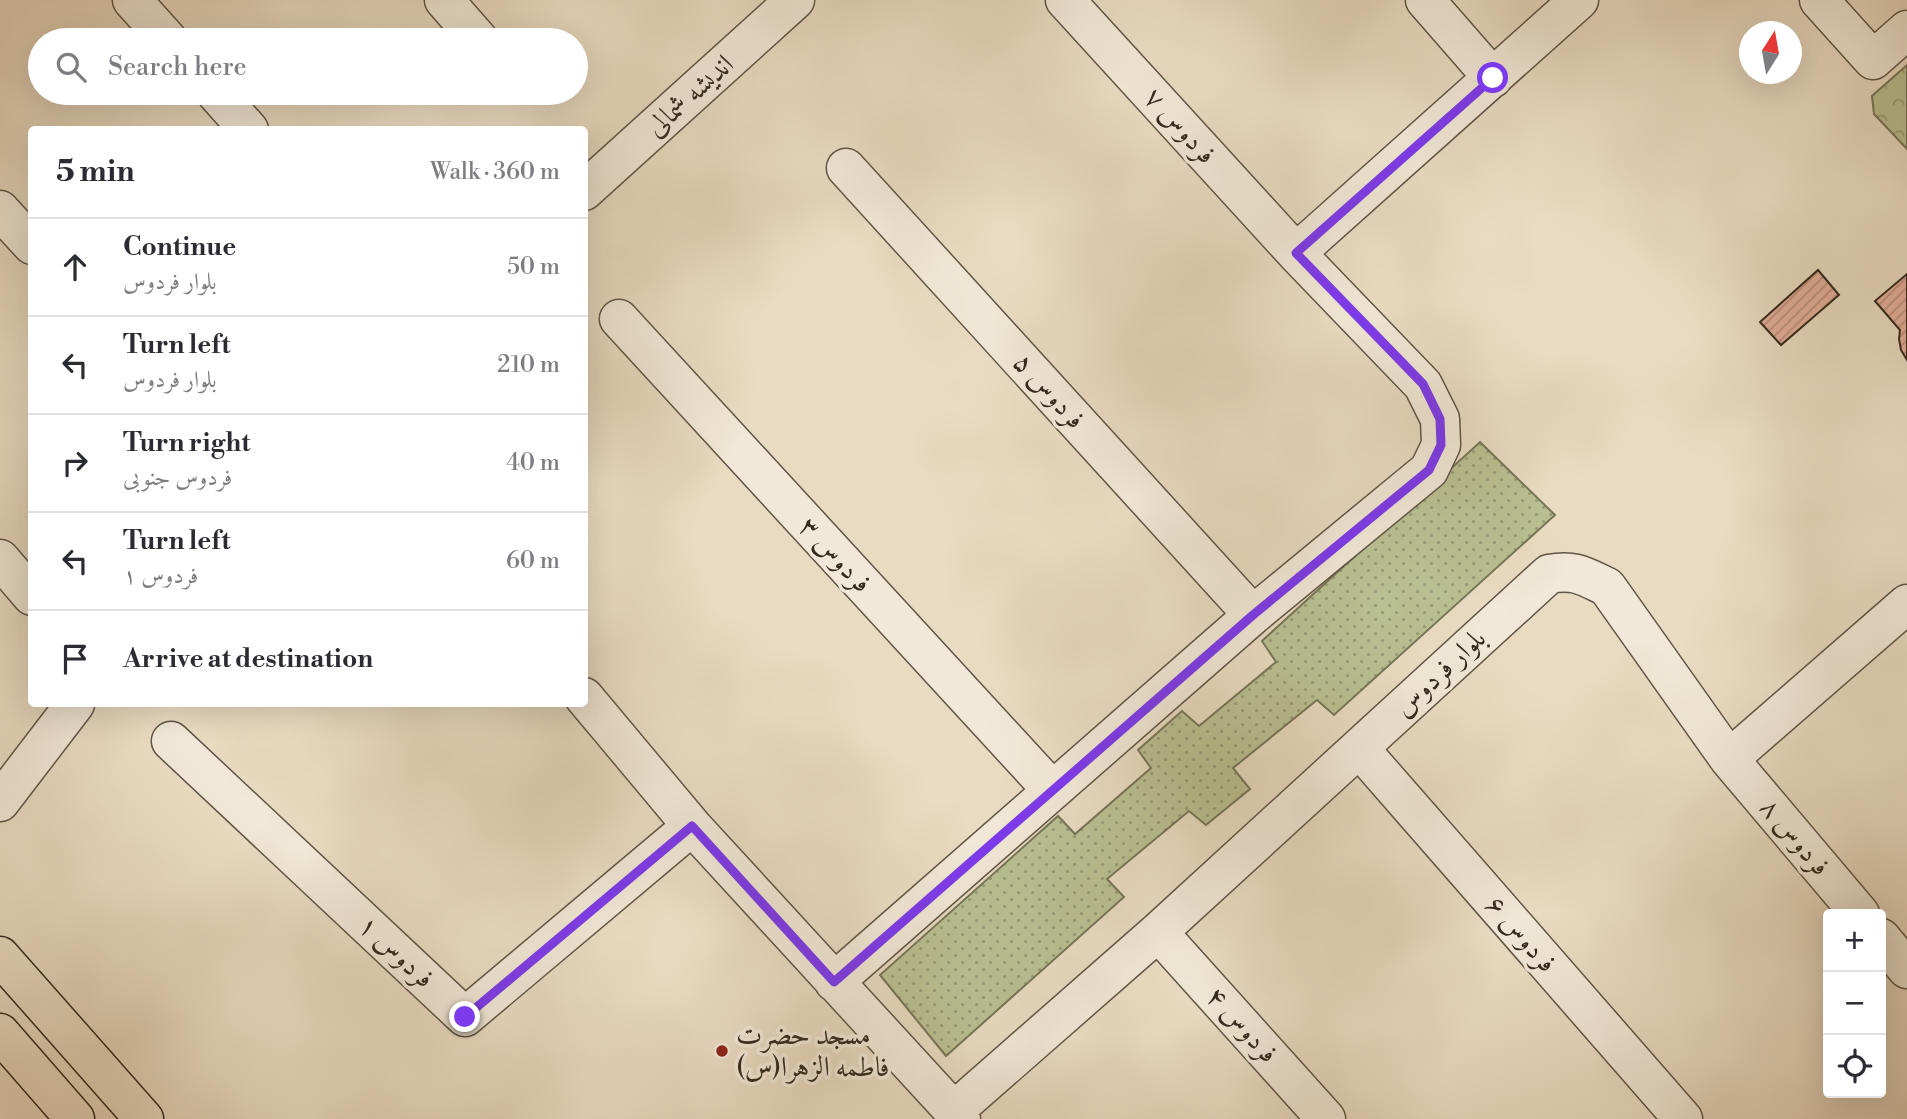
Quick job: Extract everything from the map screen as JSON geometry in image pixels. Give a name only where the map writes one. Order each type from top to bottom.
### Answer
[{"type":"main road","points":[[0,956],[144,1119]]},
{"type":"main road","points":[[0,1033],[75,1119]]},
{"type":"street","points":[[132,0],[157,28]]},
{"type":"street","points":[[444,0],[468,28]]},
{"type":"street","name":"فردوس ۷","points":[[1065,0],[1296,253]]},
{"type":"street","points":[[1425,0],[1493,78]]},
{"type":"street","points":[[834,982],[1253,615],[1429,470],[1441,445],[1440,419],[1423,384],[1296,253],[1579,0]]},
{"type":"street","points":[[1819,0],[1873,60],[1907,30]]},
{"type":"street","name":"اندیشه شمالی","points":[[588,187],[789,2]]},
{"type":"street","name":"فردوس ۵","points":[[846,168],[1253,615]]},
{"type":"street","points":[[0,210],[28,242]]},
{"type":"street","name":"فردوس ۳","points":[[619,319],[1052,790]]},
{"type":"street","points":[[0,559],[28,591]]},
{"type":"street","name":"بلوار فردوس","points":[[957,1115],[1549,575],[1567,571],[1579,573],[1607,587],[1730,759]]},
{"type":"street","points":[[1730,759],[1907,604]]},
{"type":"street","points":[[588,702],[692,826],[957,1115]]},
{"type":"street","points":[[0,802],[73,707]]},
{"type":"street","name":"فردوس ۱","points":[[171,741],[465,1017],[692,826]]},
{"type":"street","name":"فردوس ۶","points":[[1359,748],[1683,1119]]},
{"type":"street","name":"فردوس ۸","points":[[1730,759],[1856,909]]},
{"type":"street","name":"فردوس ۴","points":[[1158,932],[1326,1119]]},
{"type":"street","points":[[1886,944],[1907,970]]},
{"type":"green space","points":[[1907,65],[1907,149],[1874,114],[1872,96]]},
{"type":"green space","points":[[1480,442],[1555,515],[1334,715],[1317,700],[1233,768],[1250,789],[1206,825],[1189,811],[1107,879],[1124,897],[946,1056],[880,975],[1058,816],[1075,834],[1151,768],[1138,750],[1182,711],[1199,726],[1276,662],[1262,641]]},
{"type":"building","points":[[1818,270],[1839,295],[1781,345],[1760,322]]},
{"type":"building","points":[[1907,274],[1907,360],[1901,350],[1900,330],[1875,301]]},
{"type":"place","name":"مسجد حضرت فاطمه الزهرا(س)","points":[[722,1051]]},
{"type":"route","points":[[465,1017],[692,826],[834,982],[1253,615],[1429,470],[1441,445],[1440,419],[1423,384],[1296,253],[1493,78]]}]
